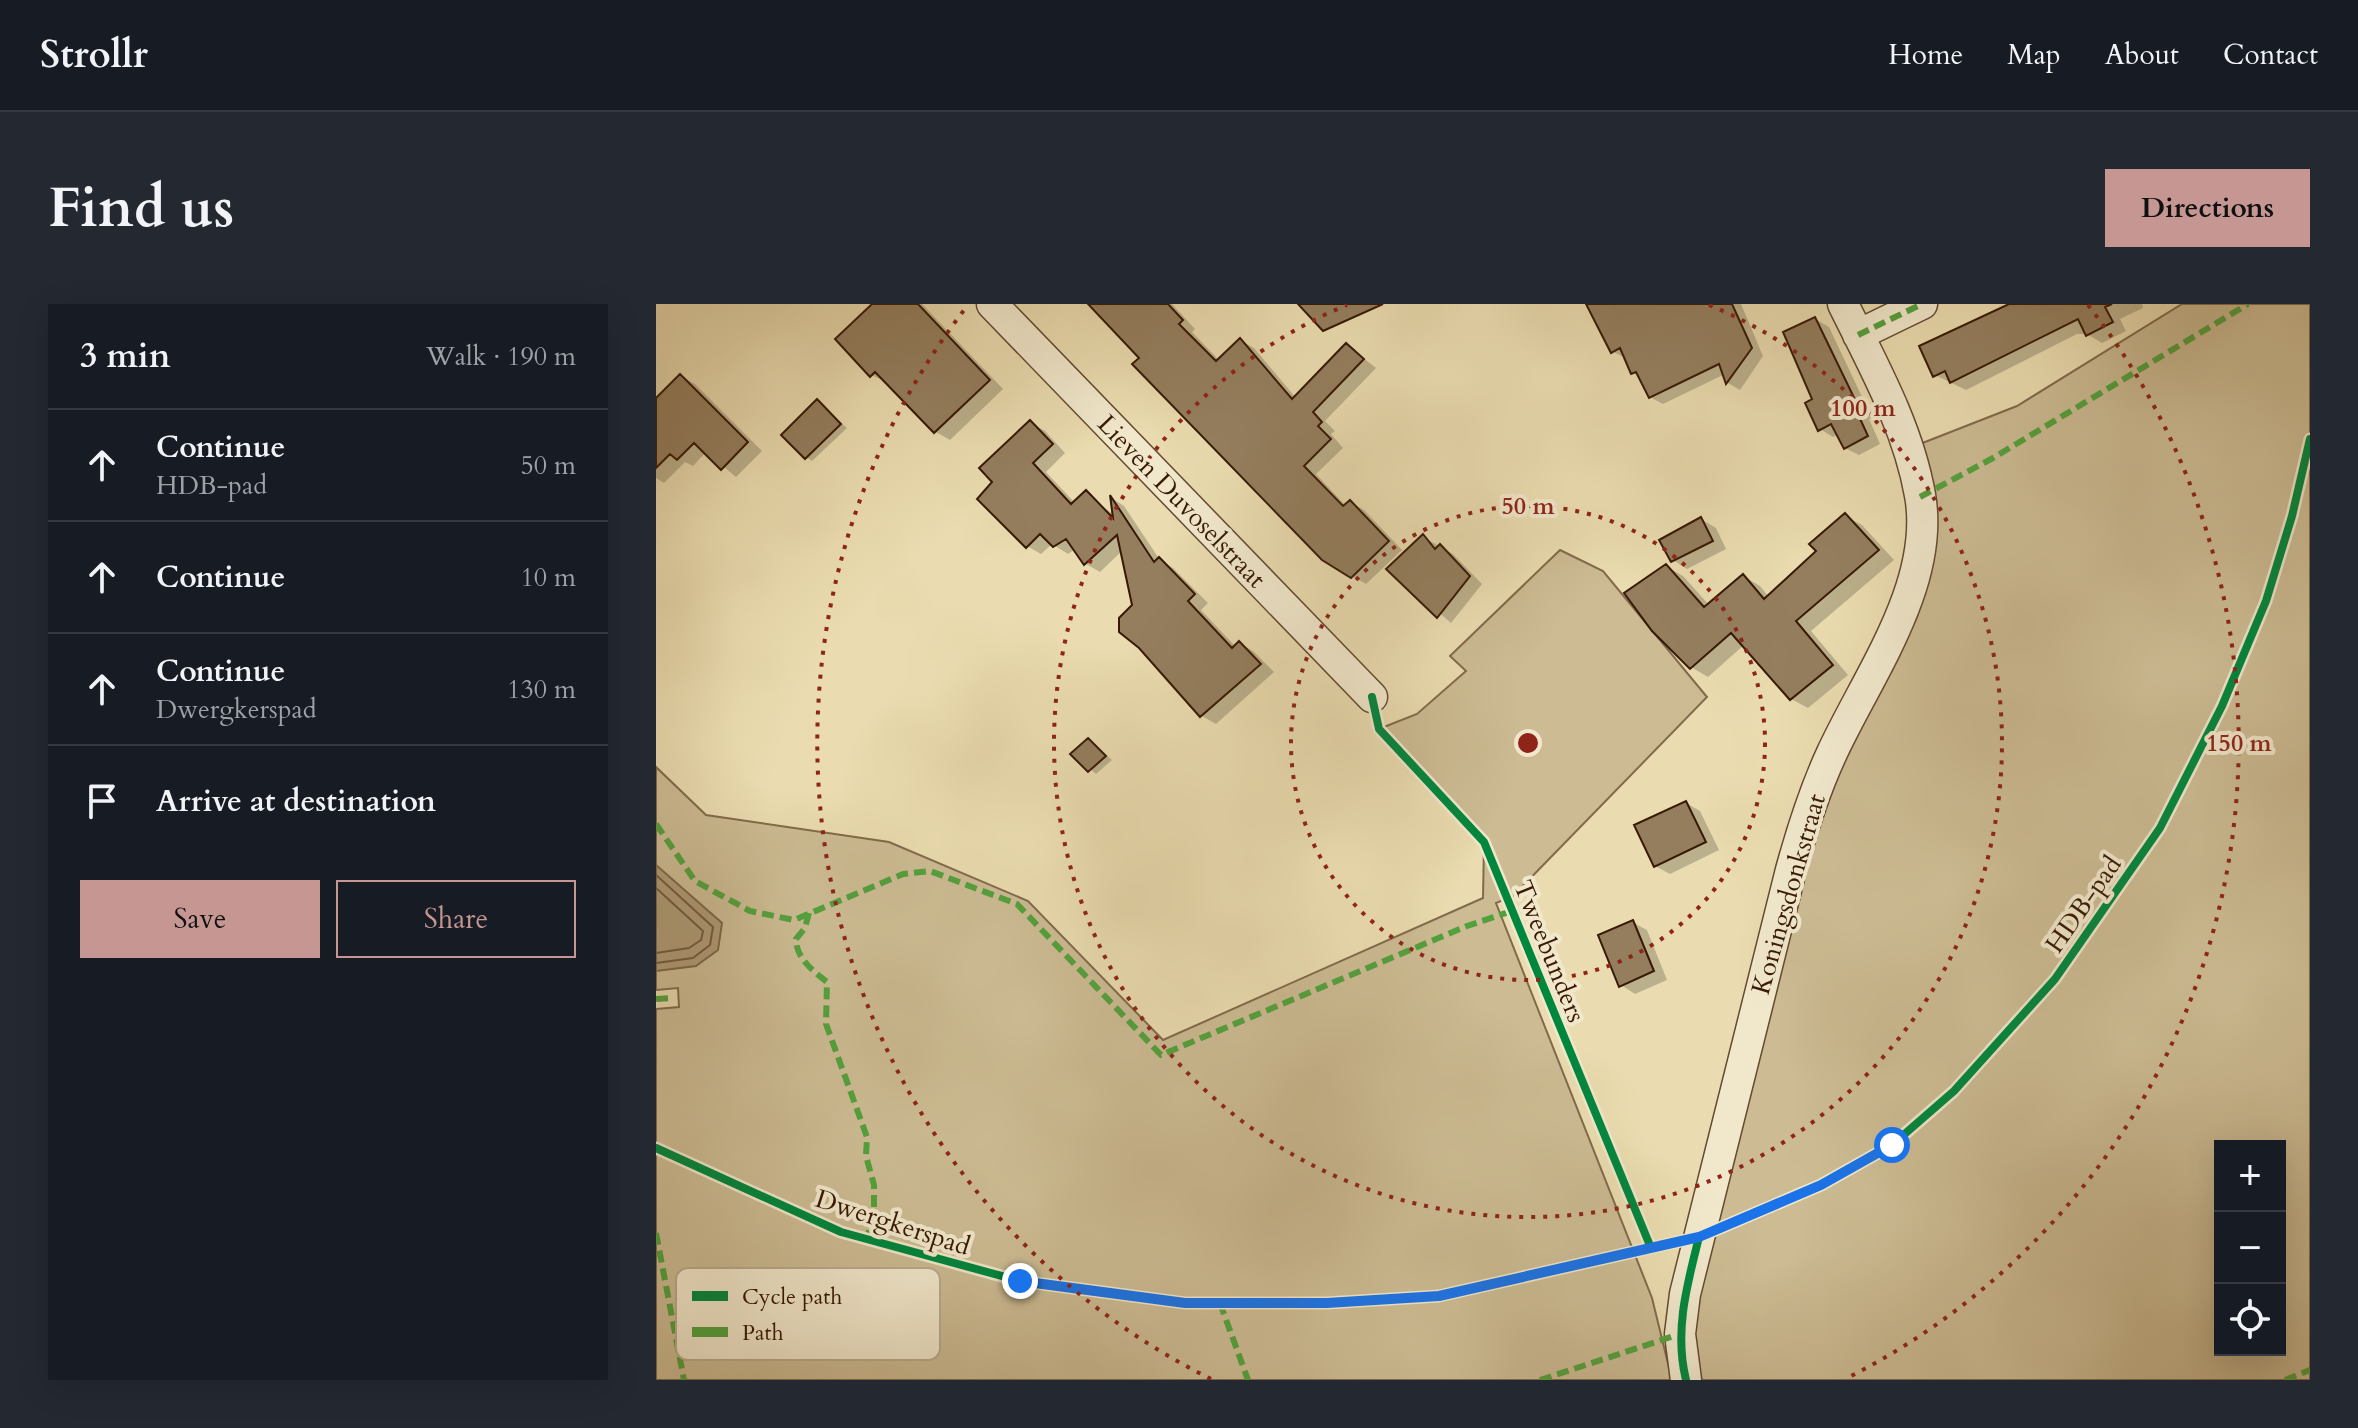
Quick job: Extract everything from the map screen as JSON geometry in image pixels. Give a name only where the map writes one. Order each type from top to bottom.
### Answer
[{"type":"street","name":"Lieven Duvoselstraat","points":[[992,304],[1372,697]]},
{"type":"street","name":"Koningsdonkstraat","points":[[1686,1380],[1680,1334],[1685,1294],[1795,854],[1808,809],[1832,754],[1904,611],[1918,557],[1920,497],[1891,404],[1843,304]]},
{"type":"street","points":[[1858,335],[1922,304]]},
{"type":"shaded area","points":[[2182,304],[2310,304],[2310,1380],[1702,1380],[1694,1359],[1691,1318],[1805,873],[1822,814],[1845,759],[1917,617],[1932,557],[1920,444],[2017,406]]},
{"type":"shaded area","points":[[1560,550],[1603,571],[1707,697],[1513,896],[1496,903],[1652,1298],[1672,1380],[656,1380],[656,1009],[679,1007],[678,988],[656,990],[656,767],[706,815],[889,842],[1028,901],[1163,1040],[1483,898],[1484,842],[1379,729],[1417,714],[1466,671],[1450,656]]},
{"type":"water","points":[[656,865],[722,923],[718,950],[696,966],[656,971]]},
{"type":"building","points":[[872,304],[918,304],[990,380],[934,433],[875,372],[870,377],[835,339]]},
{"type":"building","points":[[1088,304],[1168,304],[1183,320],[1179,324],[1216,361],[1240,338],[1292,399],[1346,343],[1364,359],[1313,412],[1322,422],[1318,426],[1331,439],[1304,466],[1343,506],[1350,500],[1389,541],[1351,578],[1322,560],[1132,364],[1139,358]]},
{"type":"building","points":[[1298,304],[1383,304],[1323,331]]},
{"type":"building","points":[[1586,304],[1732,304],[1752,348],[1726,384],[1719,364],[1649,398],[1636,372],[1631,374],[1620,348],[1611,353]]},
{"type":"building","points":[[2009,304],[2112,304],[2105,307],[2113,322],[2086,336],[2078,319],[1950,383],[1945,371],[1933,377],[1919,346]]},
{"type":"building","points":[[1815,317],[1860,410],[1857,412],[1868,436],[1844,449],[1831,424],[1818,431],[1805,403],[1812,399],[1783,332]]},
{"type":"building","points":[[680,374],[748,442],[721,470],[694,443],[677,460],[670,454],[656,468],[656,398]]},
{"type":"building","points":[[817,399],[841,424],[805,459],[781,435]]},
{"type":"building","points":[[1030,420],[1053,444],[1033,463],[1071,504],[1086,490],[1113,518],[1110,495],[1154,562],[1159,557],[1195,594],[1188,601],[1232,648],[1239,641],[1261,664],[1200,717],[1139,648],[1119,632],[1119,618],[1132,605],[1117,535],[1084,565],[1066,539],[1053,547],[1040,534],[1026,548],[977,499],[992,482],[979,468]]},
{"type":"building","points":[[1845,513],[1879,550],[1796,621],[1833,665],[1790,700],[1731,633],[1690,669],[1652,631],[1624,593],[1666,564],[1704,607],[1743,574],[1764,599],[1816,551],[1809,544]]},
{"type":"building","points":[[1701,517],[1713,541],[1671,562],[1659,540]]},
{"type":"building","points":[[1423,534],[1435,549],[1440,544],[1470,576],[1437,618],[1386,569]]},
{"type":"building","points":[[1088,738],[1106,756],[1088,772],[1070,754]]},
{"type":"building","points":[[1686,801],[1706,842],[1654,867],[1634,825]]},
{"type":"building","points":[[1633,920],[1654,971],[1619,987],[1598,935]]},
{"type":"marked path","points":[[1858,335],[1922,304]]},
{"type":"marked path","points":[[1920,497],[1993,458],[2248,304]]},
{"type":"marked path","points":[[656,824],[695,881],[750,911],[794,920],[903,874],[930,871],[1017,904],[1161,1055],[1467,926],[1512,911]]},
{"type":"marked path","points":[[809,913],[805,928],[796,939],[797,946],[806,964],[827,982],[826,1024],[867,1137],[866,1156],[874,1185],[874,1213],[867,1239]]},
{"type":"marked path","points":[[656,999],[672,998]]},
{"type":"marked path","points":[[656,1233],[676,1338]]},
{"type":"marked path","points":[[1220,1303],[1248,1380]]},
{"type":"marked path","points":[[1540,1380],[1680,1334]]},
{"type":"marked path","points":[[680,1360],[684,1380]]},
{"type":"marked path","points":[[2285,1380],[2310,1370]]},
{"type":"cycle path","name":"HDB-pad","points":[[656,1148],[841,1232],[1020,1281],[1185,1303],[1327,1303],[1439,1296],[1699,1237],[1821,1185],[1892,1145],[1954,1091],[2055,979],[2160,828],[2222,706],[2266,601],[2292,516],[2310,439]]},
{"type":"cycle path","name":"Tweebunders","points":[[1372,697],[1379,729],[1484,842],[1651,1248]]},
{"type":"cycle path","points":[[1686,1380],[1682,1326],[1686,1290],[1699,1237]]},
{"type":"route","points":[[1020,1281],[1185,1303],[1327,1303],[1439,1296],[1699,1237],[1821,1185],[1892,1145]]}]
